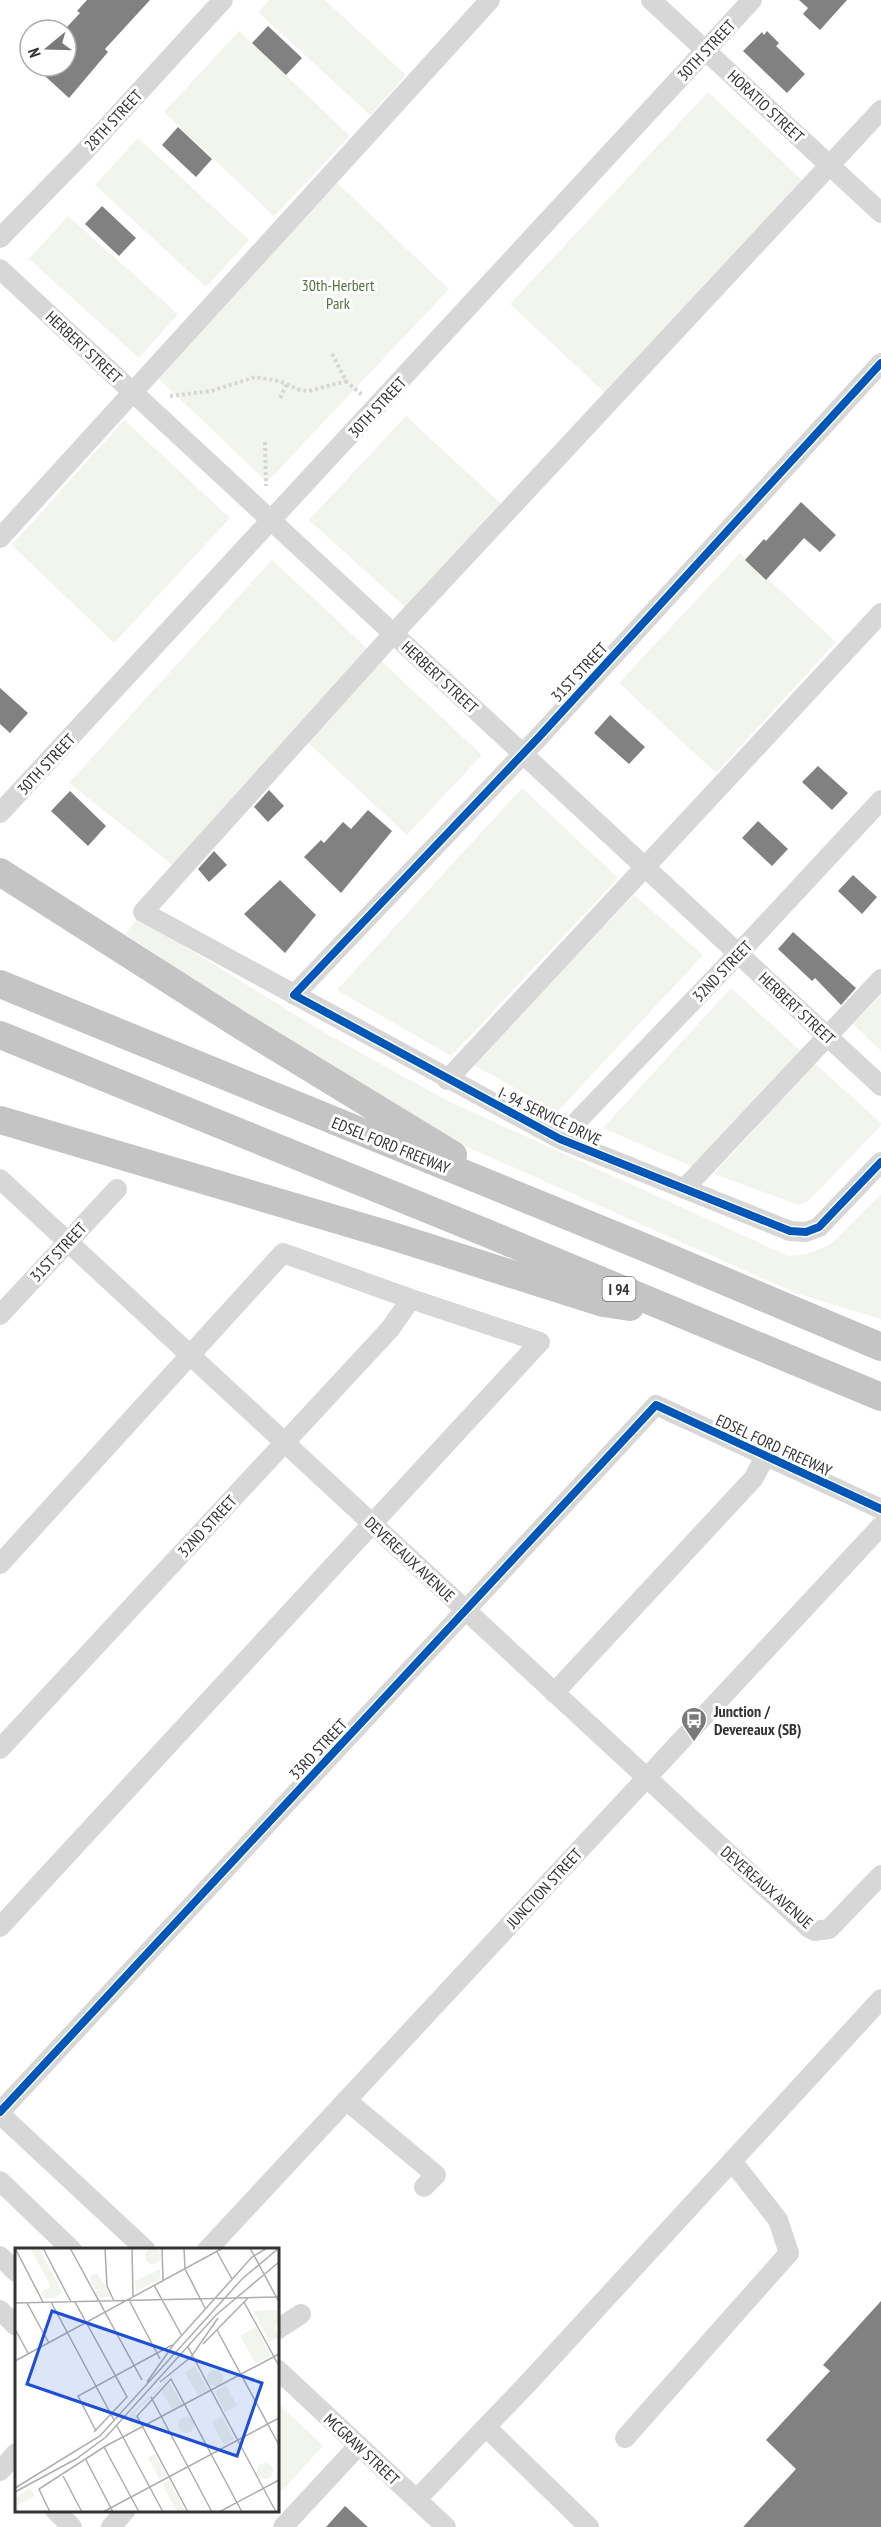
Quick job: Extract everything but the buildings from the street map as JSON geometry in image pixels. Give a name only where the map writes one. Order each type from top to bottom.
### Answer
[{"type":"highway","points":[[0,872],[240,1025],[448,1152],[504,1191]]},
{"type":"highway","name":"EDSEL FORD FREEWAY","points":[[0,984],[881,1347]]},
{"type":"highway","name":"I 94","points":[[0,1035],[881,1397]]},
{"type":"highway","points":[[0,1120],[389,1235],[603,1303],[675,1313]]},
{"type":"street","name":"28TH STREET","points":[[0,238],[85,151],[223,0]]},
{"type":"street","points":[[0,538],[490,0]]},
{"type":"street","name":"HORATIO STREET","points":[[651,0],[881,213]]},
{"type":"street","name":"30TH STREET","points":[[0,813],[752,0]]},
{"type":"street","points":[[393,633],[881,110]]},
{"type":"street","name":"HERBERT STREET","points":[[0,269],[881,1086]]},
{"type":"street","name":"31ST STREET","points":[[294,995],[522,754],[881,363]]},
{"type":"street","points":[[447,1080],[881,613]]},
{"type":"street","name":"I- 94 SERVICE DRIVE","points":[[393,633],[143,912],[447,1080],[560,1139],[790,1231],[806,1232],[819,1227],[881,1162]]},
{"type":"street","name":"32ND STREET","points":[[560,1139],[738,954],[881,800]]},
{"type":"street","points":[[684,1190],[881,979]]},
{"type":"street","name":"DEVEREAUX AVENUE","points":[[0,1179],[809,1928],[823,1931],[834,1924],[881,1875]]},
{"type":"street","name":"31ST STREET","points":[[0,1315],[117,1189]]},
{"type":"street","points":[[0,1564],[283,1253],[540,1342],[0,1927]]},
{"type":"street","name":"32ND STREET","points":[[0,1749],[390,1329],[411,1299]]},
{"type":"street","name":"EDSEL FORD FREEWAY","points":[[656,1405],[881,1509]]},
{"type":"street","name":"33RD STREET","points":[[0,2113],[656,1405]]},
{"type":"street","points":[[554,1693],[753,1479],[765,1457]]},
{"type":"street","name":"JUNCTION STREET","points":[[209,2248],[881,1526]]},
{"type":"street","points":[[417,2499],[881,1999]]},
{"type":"street","points":[[346,2100],[436,2175],[424,2187]]},
{"type":"street","points":[[0,2113],[144,2248]]},
{"type":"street","points":[[625,2438],[789,2253],[778,2220],[732,2161]]},
{"type":"street","points":[[0,2181],[70,2248]]},
{"type":"street","points":[[0,2256],[15,2271]]},
{"type":"street","points":[[0,2310],[15,2325]]},
{"type":"street","points":[[279,2328],[300,2314]]},
{"type":"street","name":"MCGRAW STREET","points":[[279,2371],[444,2526]]},
{"type":"street","points":[[486,2427],[589,2527]]},
{"type":"street","points":[[283,2527],[359,2445]]},
{"type":"street","points":[[57,2512],[72,2527]]},
{"type":"street","points":[[111,2527],[125,2512]]},
{"type":"path","points":[[332,354],[346,381],[375,408]]},
{"type":"path","points":[[170,396],[211,391],[255,377],[268,378],[309,391],[346,381]]},
{"type":"path","points":[[280,398],[286,384]]},
{"type":"path","points":[[265,442],[266,486]]},
{"type":"green space","points":[[269,0],[325,0],[406,75],[370,115],[258,12]]},
{"type":"green space","points":[[239,31],[350,136],[274,216],[164,112]]},
{"type":"green space","points":[[708,92],[803,181],[605,393],[510,304]]},
{"type":"green space","points":[[138,138],[249,240],[206,287],[95,185]]},
{"type":"green space","name":"30th-Herbert Park","points":[[337,183],[449,289],[267,482],[156,376]]},
{"type":"green space","points":[[68,216],[178,314],[139,358],[29,259]]},
{"type":"green space","points":[[406,416],[502,505],[405,607],[309,520]]},
{"type":"green space","points":[[124,420],[230,518],[114,643],[12,545]]},
{"type":"green space","points":[[740,553],[836,642],[716,773],[619,683]]},
{"type":"green space","points":[[272,560],[369,650],[174,866],[69,783]]},
{"type":"green space","points":[[379,659],[482,755],[407,835],[304,739]]},
{"type":"green space","points":[[522,788],[618,878],[451,1056],[337,990]]},
{"type":"green space","points":[[634,895],[703,955],[557,1112],[472,1064]]},
{"type":"green space","points":[[138,918],[325,1033],[448,1101],[788,1256],[806,1254],[830,1245],[881,1194],[881,1319],[798,1294],[456,1142],[308,1055],[125,934]]},
{"type":"green space","points":[[731,988],[802,1052],[693,1167],[603,1128]]},
{"type":"green space","points":[[881,995],[881,1051],[853,1024]]},
{"type":"green space","points":[[814,1063],[881,1123],[881,1126],[807,1202],[799,1205],[714,1174]]},
{"type":"green space","points":[[279,2404],[323,2446],[279,2494]]},
{"type":"cycle path","points":[[881,363],[539,737],[294,995],[560,1139],[790,1231],[806,1232],[819,1227],[881,1162]]},
{"type":"cycle path","points":[[0,2112],[656,1405],[881,1509]]},
{"type":"place","name":"Junction / Devereaux (SB)","points":[[694,1743]]}]
